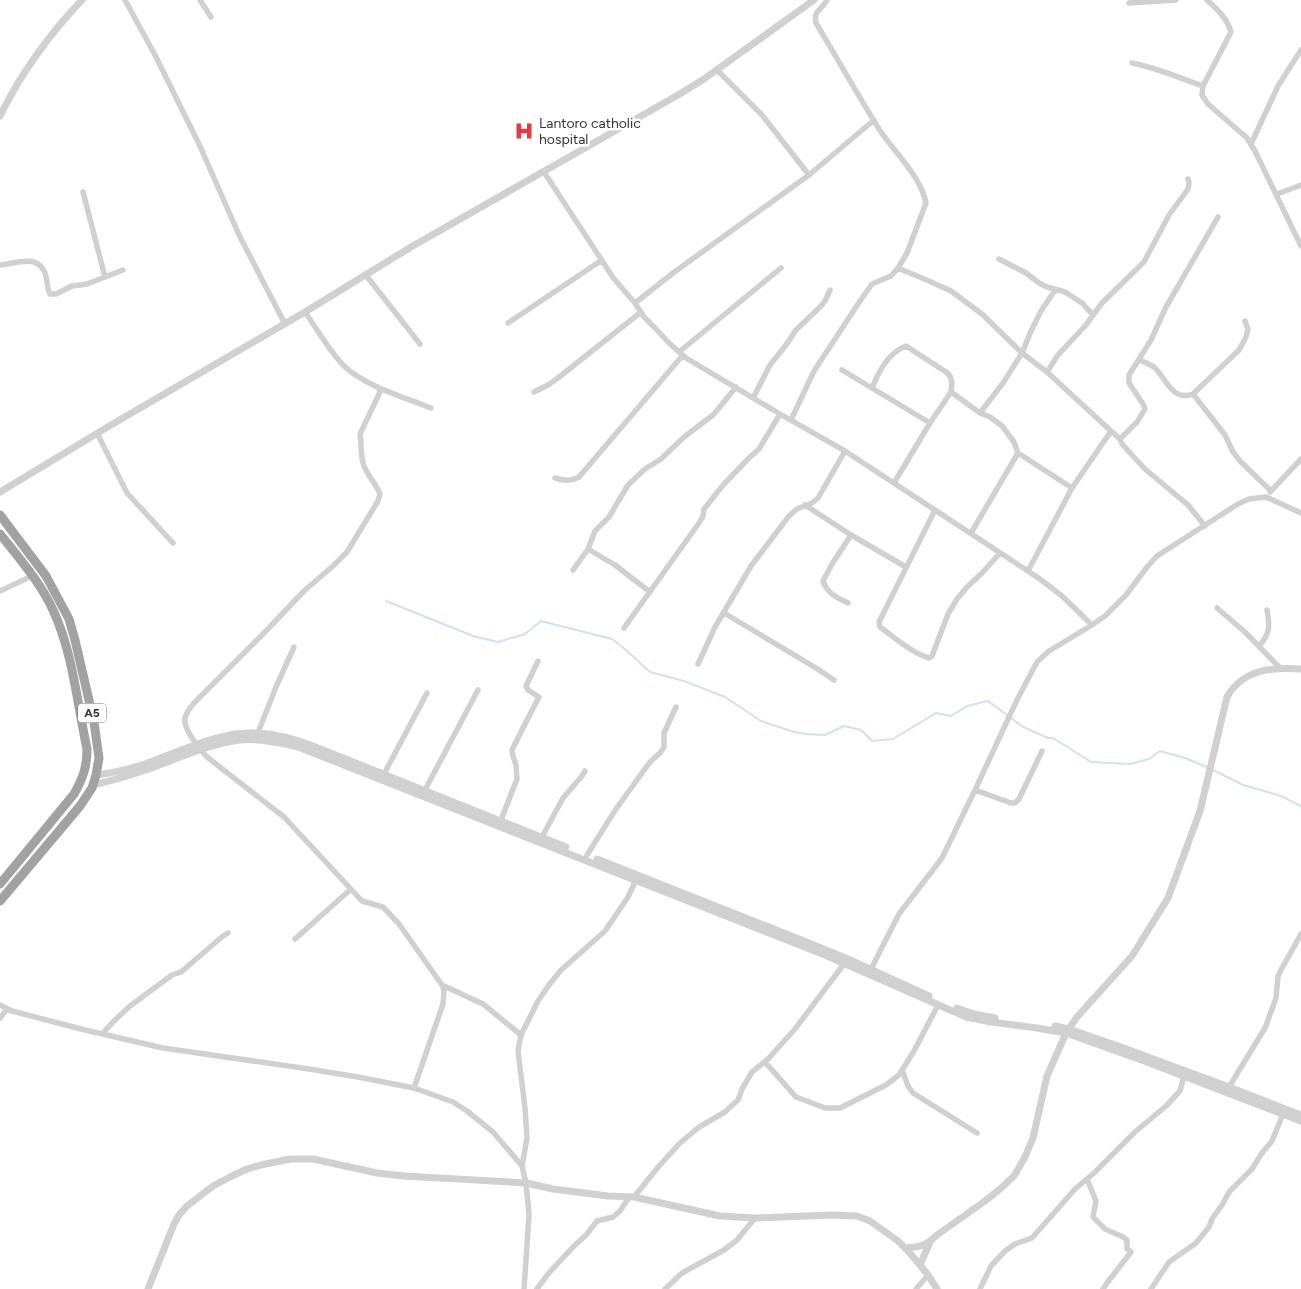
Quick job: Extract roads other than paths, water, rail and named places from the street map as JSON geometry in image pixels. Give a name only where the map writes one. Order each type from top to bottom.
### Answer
[{"type":"highway","name":"A5","points":[[0,515],[46,576],[69,619],[94,722],[99,758],[93,785],[80,806],[0,901]]},
{"type":"highway","name":"A5","points":[[0,534],[42,590],[53,610],[70,660],[87,748],[87,759],[83,776],[74,794],[0,884]]},
{"type":"highway","points":[[24,855],[33,862]]},
{"type":"street","points":[[0,116],[14,90],[41,49],[66,16],[82,0]]},
{"type":"street","points":[[125,0],[155,55],[199,144],[240,237],[285,324]]},
{"type":"street","points":[[200,0],[211,17]]},
{"type":"street","points":[[0,492],[97,433],[285,324],[411,247],[678,95],[717,70],[814,0]]},
{"type":"street","points":[[791,420],[814,371],[872,284],[891,276],[898,268],[907,253],[926,203],[924,194],[915,179],[880,130],[816,23],[815,17],[817,12],[827,0]]},
{"type":"street","points":[[1129,3],[1176,0]]},
{"type":"street","points":[[1207,0],[1218,10],[1231,32],[1203,86],[1202,95],[1204,100],[1247,138],[1255,150],[1298,233],[1301,246]]},
{"type":"street","points":[[1251,144],[1278,86],[1301,50]]},
{"type":"street","points":[[1132,63],[1158,69],[1203,86]]},
{"type":"street","points":[[717,70],[762,115],[809,175]]},
{"type":"street","points":[[635,303],[673,273],[809,175],[874,120]]},
{"type":"street","points":[[544,172],[614,279],[656,329],[681,353],[697,366],[846,451],[971,533],[1062,596],[1092,625]]},
{"type":"street","points":[[1047,372],[1058,354],[1085,326],[1102,303],[1144,262],[1169,215],[1188,189],[1188,179]]},
{"type":"street","points":[[1277,194],[1301,185]]},
{"type":"street","points":[[83,192],[105,277]]},
{"type":"street","points":[[1120,439],[1138,422],[1145,409],[1129,384],[1129,375],[1140,360],[1166,307],[1218,217]]},
{"type":"street","points":[[999,259],[1026,273],[1047,287],[1065,292],[1082,303],[1093,315]]},
{"type":"street","points":[[508,322],[602,260]]},
{"type":"street","points":[[0,265],[24,261],[33,262],[40,266],[44,269],[50,294],[56,294],[72,286],[87,284],[123,270]]},
{"type":"street","points":[[556,478],[565,481],[579,477],[681,353],[781,268]]},
{"type":"street","points":[[898,268],[951,291],[982,314],[1022,353],[1047,372],[1111,430],[1145,469],[1188,505],[1206,526]]},
{"type":"street","points":[[365,274],[420,344]]},
{"type":"street","points":[[753,398],[770,366],[796,330],[825,301],[830,290]]},
{"type":"street","points":[[980,413],[1003,383],[1022,353],[1041,311],[1055,290]]},
{"type":"street","points":[[305,312],[343,365],[350,371],[378,387],[431,408]]},
{"type":"street","points":[[534,392],[558,378],[641,312]]},
{"type":"street","points":[[1140,360],[1153,367],[1174,391],[1180,395],[1187,396],[1193,394],[1239,350],[1248,329],[1244,321]]},
{"type":"street","points":[[872,388],[884,363],[906,346],[950,376],[952,383],[951,392],[930,422],[894,483]]},
{"type":"street","points":[[842,370],[930,422]]},
{"type":"street","points":[[378,387],[380,392],[360,434],[362,461],[380,494],[378,501],[347,552],[304,591],[189,708],[185,715],[185,726],[198,747],[207,757],[289,821],[362,901],[383,907],[399,924],[442,984],[444,991],[443,1004],[414,1088]]},
{"type":"street","points":[[574,570],[588,549],[596,531],[609,517],[623,492],[632,481],[713,415],[736,387]]},
{"type":"street","points":[[951,392],[1002,426],[1014,442],[1018,453],[1072,488]]},
{"type":"street","points":[[1193,394],[1225,435],[1233,452],[1271,491]]},
{"type":"street","points":[[624,628],[700,523],[704,509],[724,484],[759,449],[780,414]]},
{"type":"street","points":[[1028,571],[1072,488],[1111,430]]},
{"type":"street","points":[[97,433],[127,492],[173,543]]},
{"type":"street","points":[[698,664],[715,627],[751,566],[789,516],[797,509],[812,503],[818,498],[846,451]]},
{"type":"street","points":[[971,533],[1018,453]]},
{"type":"street","points":[[1266,497],[1301,459]]},
{"type":"street","points":[[870,972],[899,914],[942,858],[1016,700],[1042,656],[1092,625],[1110,611],[1126,595],[1147,566],[1157,556],[1238,504],[1249,499],[1266,497],[1301,513]]},
{"type":"street","points":[[804,505],[852,536],[906,567]]},
{"type":"street","points":[[935,510],[880,622],[880,627],[913,650],[929,658],[932,656],[948,614],[957,599],[1000,553]]},
{"type":"street","points":[[848,603],[830,593],[824,581],[832,564],[852,536]]},
{"type":"street","points":[[588,549],[615,564],[650,592]]},
{"type":"street","points":[[0,592],[32,576]]},
{"type":"street","points":[[1217,608],[1245,632],[1281,669]]},
{"type":"street","points":[[1259,646],[1267,635],[1269,628],[1267,610]]},
{"type":"street","points":[[724,613],[834,680]]},
{"type":"street","points":[[257,736],[294,647]]},
{"type":"street","points":[[501,820],[517,779],[512,750],[539,697],[528,690],[526,686],[538,661]]},
{"type":"street","points":[[920,1265],[930,1242],[936,1235],[993,1195],[1014,1176],[1033,1138],[1047,1076],[1067,1031],[1077,1017],[1132,956],[1168,898],[1200,811],[1225,704],[1231,689],[1244,678],[1262,670],[1301,669]]},
{"type":"street","points":[[425,790],[478,690]]},
{"type":"street","points":[[384,774],[427,693]]},
{"type":"street","points":[[587,855],[621,802],[650,762],[660,754],[664,747],[664,733],[676,707]]},
{"type":"street","points":[[93,785],[142,772],[220,737],[238,734],[286,737],[298,740],[804,941],[966,1017],[976,1020],[1067,1031],[1301,1121]]},
{"type":"street","points":[[257,736],[312,752],[844,964],[870,972],[947,1005],[993,1018],[1038,1023],[1067,1031],[1229,1087],[1301,1116]]},
{"type":"street","points":[[96,775],[113,773],[198,747]]},
{"type":"street","points":[[975,790],[1015,803],[1019,799],[1042,751]]},
{"type":"street","points":[[542,837],[563,798],[585,771]]},
{"type":"street","points":[[524,1289],[528,1215],[526,1183],[522,1166],[528,1138],[518,1051],[521,1035],[538,1001],[549,985],[561,970],[604,932],[624,903],[636,880]]},
{"type":"street","points":[[295,939],[351,889]]},
{"type":"street","points":[[102,1034],[130,1006],[172,976],[181,972],[228,933]]},
{"type":"street","points":[[1229,1087],[1265,1028],[1276,998],[1278,976],[1301,934]]},
{"type":"street","points":[[537,1289],[548,1274],[597,1221],[613,1217],[620,1211],[684,1138],[725,1112],[738,1100],[752,1072],[765,1062],[795,1029],[844,964]]},
{"type":"street","points":[[442,984],[483,1004],[521,1035]]},
{"type":"street","points":[[0,1005],[8,1009],[102,1034],[163,1048],[309,1069],[414,1088],[453,1102],[466,1111],[492,1132],[522,1166]]},
{"type":"street","points":[[765,1062],[796,1097],[825,1108],[840,1108],[886,1085],[899,1075],[938,1005]]},
{"type":"street","points":[[0,1018],[8,1009]]},
{"type":"street","points":[[902,1070],[913,1093],[977,1133]]},
{"type":"street","points":[[980,1289],[991,1266],[1005,1251],[1015,1244],[1032,1238],[1075,1189],[1134,1132],[1166,1106],[1180,1091],[1184,1076]]},
{"type":"street","points":[[1152,1289],[1169,1262],[1196,1243],[1209,1227],[1212,1219],[1230,1192],[1252,1169],[1272,1141],[1283,1114]]},
{"type":"street","points":[[148,1289],[174,1224],[187,1206],[213,1186],[247,1169],[290,1159],[305,1158],[377,1173],[526,1183],[562,1190],[631,1197],[720,1216],[755,1218],[856,1216],[870,1221],[905,1248],[928,1275],[937,1289]]},
{"type":"street","points":[[1087,1178],[1096,1201],[1093,1217],[1105,1229],[1127,1240],[1127,1249],[1131,1252],[1103,1289]]},
{"type":"street","points":[[665,1289],[682,1273],[709,1259],[737,1240],[755,1218]]},
{"type":"street","points":[[905,1248],[919,1247],[930,1242]]},
{"type":"street","points":[[916,1289],[928,1275]]},
{"type":"waterway","points":[[386,601],[473,636],[498,642],[525,634],[541,621],[612,639],[650,672],[684,681],[725,697],[761,721],[794,732],[825,735],[844,726],[861,730],[872,741],[893,739],[936,713],[951,716],[967,706],[988,701],[1023,727],[1048,738],[1053,738],[1091,762],[1130,764],[1149,759],[1160,751],[1185,758],[1209,768]]},
{"type":"waterway","points":[[1213,770],[1243,785],[1281,796],[1301,806]]},
{"type":"place","name":"Lantoro catholic hospital","points":[[524,131]]}]
